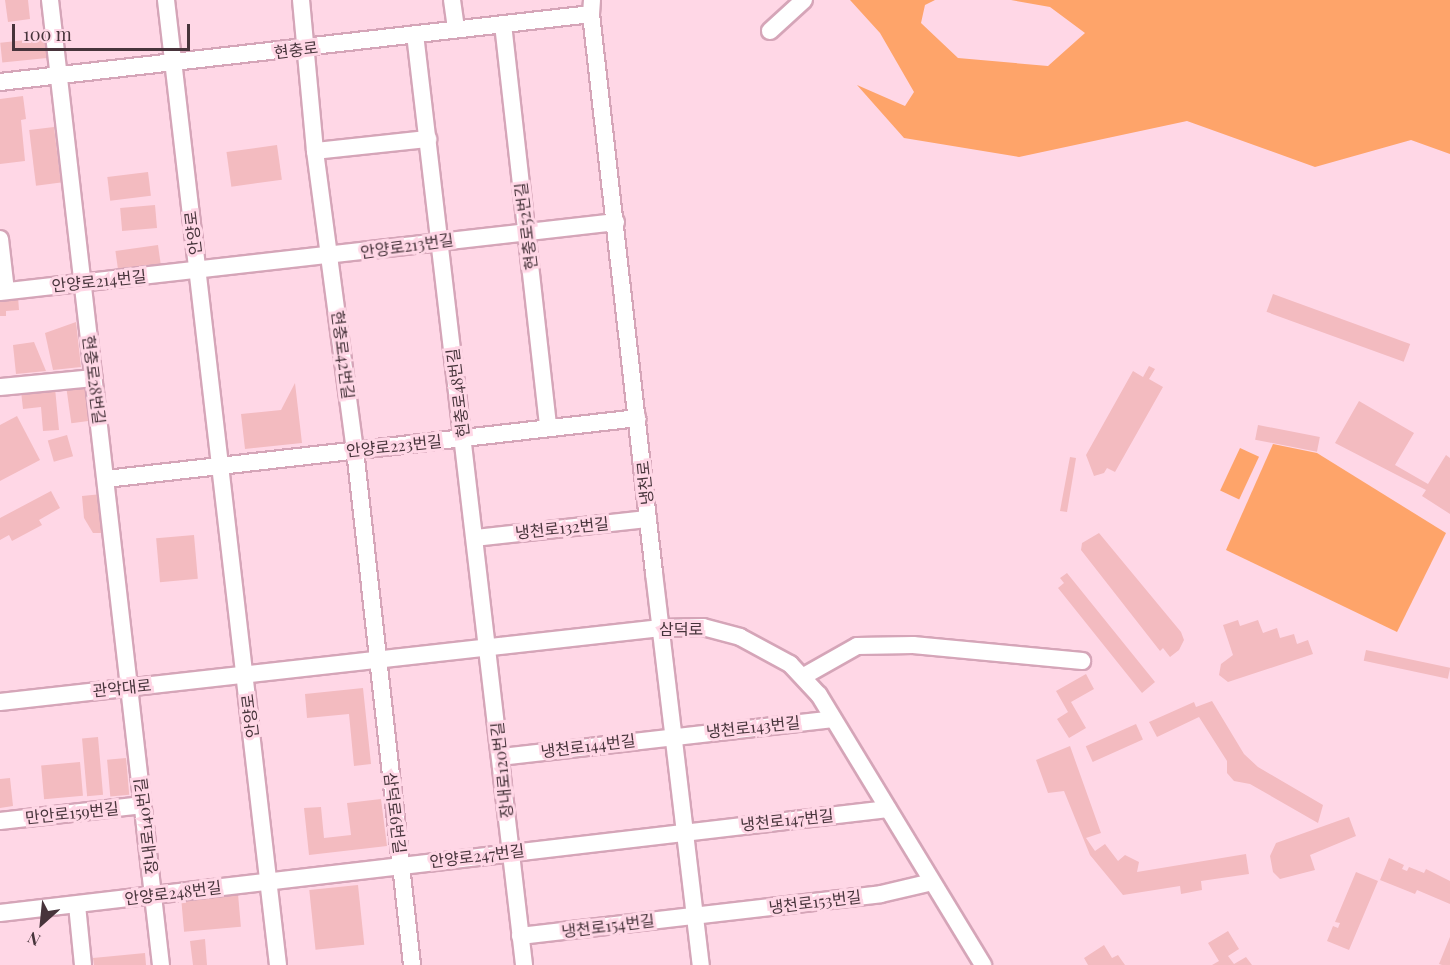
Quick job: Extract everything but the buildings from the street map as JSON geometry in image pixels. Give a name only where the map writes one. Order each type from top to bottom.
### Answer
[{"type":"street","name":"현충로28번길","points":[[50,0],[129,687]]},
{"type":"street","name":"안양로","points":[[166,0],[278,965]]},
{"type":"street","name":"현충로42번길","points":[[301,0],[315,151],[355,450],[376,660]]},
{"type":"street","points":[[453,0],[456,29]]},
{"type":"street","points":[[770,31],[804,0]]},
{"type":"street","name":"현충로","points":[[0,82],[306,49],[503,24],[592,7]]},
{"type":"street","name":"냉천로","points":[[592,7],[648,519],[701,965]]},
{"type":"street","name":"현충로52번길","points":[[503,24],[548,427]]},
{"type":"street","name":"현충로48번길","points":[[415,34],[489,646]]},
{"type":"street","points":[[315,151],[428,139]]},
{"type":"street","name":"안양로213번길","points":[[198,270],[616,222]]},
{"type":"street","points":[[0,239],[3,291]]},
{"type":"street","name":"안양로214번길","points":[[3,291],[198,270]]},
{"type":"street","points":[[0,387],[94,378]]},
{"type":"street","name":"안양로223번길","points":[[221,466],[638,418]]},
{"type":"street","points":[[106,479],[221,466]]},
{"type":"street","name":"냉천로132번길","points":[[475,538],[648,519]]},
{"type":"street","name":"삼덕로","points":[[245,676],[489,646],[661,628],[703,627],[740,637],[804,676],[983,965]]},
{"type":"street","points":[[804,676],[857,646],[912,645],[1082,661]]},
{"type":"street","name":"장내로120번길","points":[[489,646],[524,965]]},
{"type":"street","name":"삼덕로6번길","points":[[376,660],[412,965]]},
{"type":"street","name":"관악대로","points":[[0,702],[245,676]]},
{"type":"street","name":"장내로140번길","points":[[129,687],[161,965]]},
{"type":"street","name":"냉천로143번길","points":[[674,736],[832,719]]},
{"type":"street","name":"냉천로144번길","points":[[501,757],[674,736]]},
{"type":"street","name":"만안로159번길","points":[[0,821],[143,805]]},
{"type":"street","name":"냉천로147번길","points":[[685,831],[888,809]]},
{"type":"street","name":"안양로247번길","points":[[269,880],[685,831]]},
{"type":"street","name":"안양로248번길","points":[[0,913],[269,880]]},
{"type":"street","name":"냉천로153번길","points":[[696,915],[881,894],[933,882]]},
{"type":"street","points":[[76,905],[83,965]]},
{"type":"street","name":"냉천로154번길","points":[[520,936],[696,915]]},
{"type":"shaded area","points":[[850,0],[935,0],[925,5],[921,23],[958,58],[1048,66],[1085,33],[1050,7],[1011,0],[1450,0],[1450,154],[1411,140],[1315,167],[1187,121],[1019,157],[904,138],[857,85],[905,106],[914,92],[880,33]]},
{"type":"shaded area","points":[[1273,444],[1317,453],[1446,533],[1397,632],[1226,550]]},
{"type":"shaded area","points":[[1240,448],[1259,457],[1239,499],[1220,491]]}]
